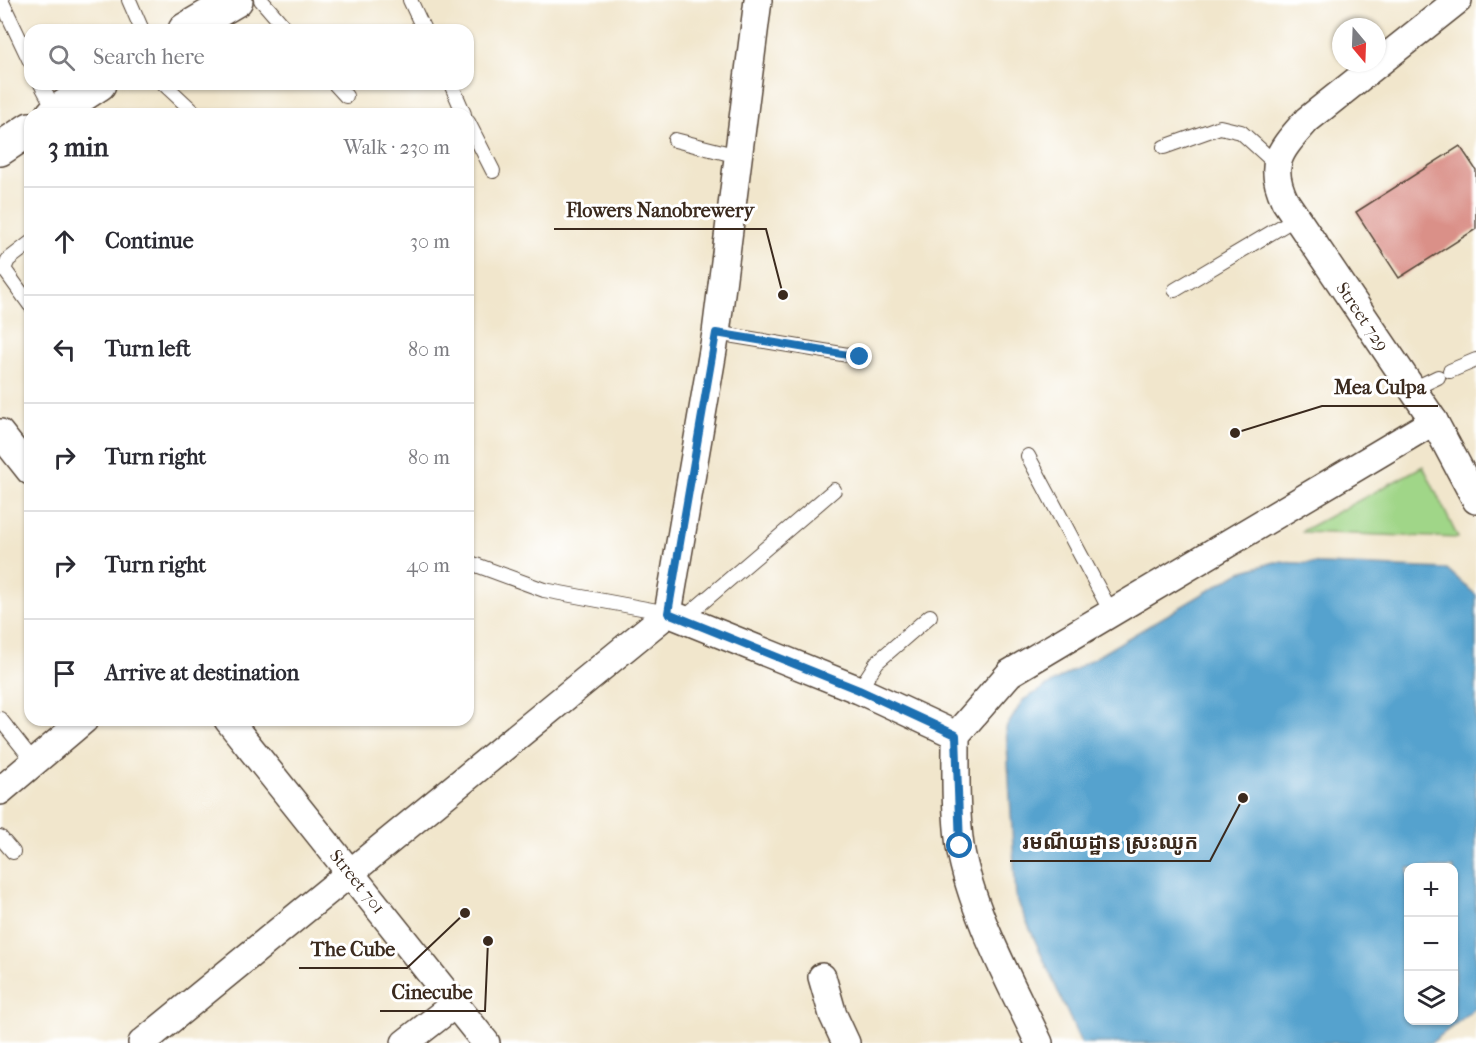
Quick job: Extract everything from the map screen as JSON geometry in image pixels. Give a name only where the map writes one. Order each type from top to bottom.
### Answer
[{"type":"street","points":[[142,1043],[350,872],[675,616],[716,333],[758,0]]},
{"type":"street","points":[[1275,163],[1287,143],[1307,120],[1458,0]]},
{"type":"street","points":[[194,24],[225,2]]},
{"type":"street","points":[[53,108],[87,90]]},
{"type":"street","points":[[0,149],[24,130]]},
{"type":"street","name":"Street 729","points":[[1275,163],[1277,185],[1296,219],[1434,422],[1476,500]]},
{"type":"street","points":[[1039,1043],[992,941],[974,894],[960,846],[956,735],[1010,673],[1434,422]]},
{"type":"street","points":[[0,433],[24,463]]},
{"type":"street","points":[[675,616],[859,690],[956,735]]},
{"type":"street","points":[[0,791],[77,726]]},
{"type":"street","name":"Street 701","points":[[233,726],[486,1043]]},
{"type":"street","points":[[822,977],[833,1015],[846,1043]]},
{"type":"street","points":[[405,1043],[455,1004]]},
{"type":"lane","points":[[1,0],[24,49]]},
{"type":"lane","points":[[129,0],[139,24]]},
{"type":"lane","points":[[261,0],[282,24]]},
{"type":"lane","points":[[410,0],[421,24]]},
{"type":"lane","points":[[170,90],[190,108]]},
{"type":"lane","points":[[340,90],[346,96]]},
{"type":"lane","points":[[454,90],[461,108]]},
{"type":"lane","points":[[1164,147],[1220,128],[1241,132],[1275,163]]},
{"type":"lane","points":[[474,134],[493,171]]},
{"type":"lane","points":[[675,140],[738,156]]},
{"type":"lane","points":[[1175,290],[1296,219]]},
{"type":"lane","points":[[24,248],[8,260],[4,269],[24,297]]},
{"type":"lane","points":[[716,333],[860,357]]},
{"type":"lane","points":[[1411,390],[1476,360]]},
{"type":"lane","points":[[1028,456],[1111,612]]},
{"type":"lane","points":[[474,564],[544,590],[675,616],[834,490]]},
{"type":"lane","points":[[859,690],[877,662],[930,616]]},
{"type":"lane","points":[[0,719],[34,762]]},
{"type":"lane","points":[[0,837],[13,852]]},
{"type":"green space","points":[[1423,466],[1458,538],[1302,532],[1302,531]]},
{"type":"water","points":[[1275,562],[1447,569],[1476,595],[1476,1008],[1458,1022],[1458,863],[1404,863],[1404,1025],[1454,1025],[1431,1043],[1081,1043],[1016,898],[1006,728],[1023,700],[1240,572]]},
{"type":"building","points":[[1460,146],[1476,170],[1476,229],[1399,278],[1356,212]]},
{"type":"place","name":"Flowers Nanobrewery","points":[[783,295]]},
{"type":"place","name":"Mea Culpa","points":[[1235,433]]},
{"type":"place","name":"រមណីយដ្ឋាន ស្រះឈូក","points":[[1243,798]]},
{"type":"place","name":"The Cube","points":[[465,913]]},
{"type":"place","name":"Cinecube","points":[[488,941]]},
{"type":"route","points":[[860,357],[716,333],[668,613],[859,690],[956,735],[960,846]]}]
